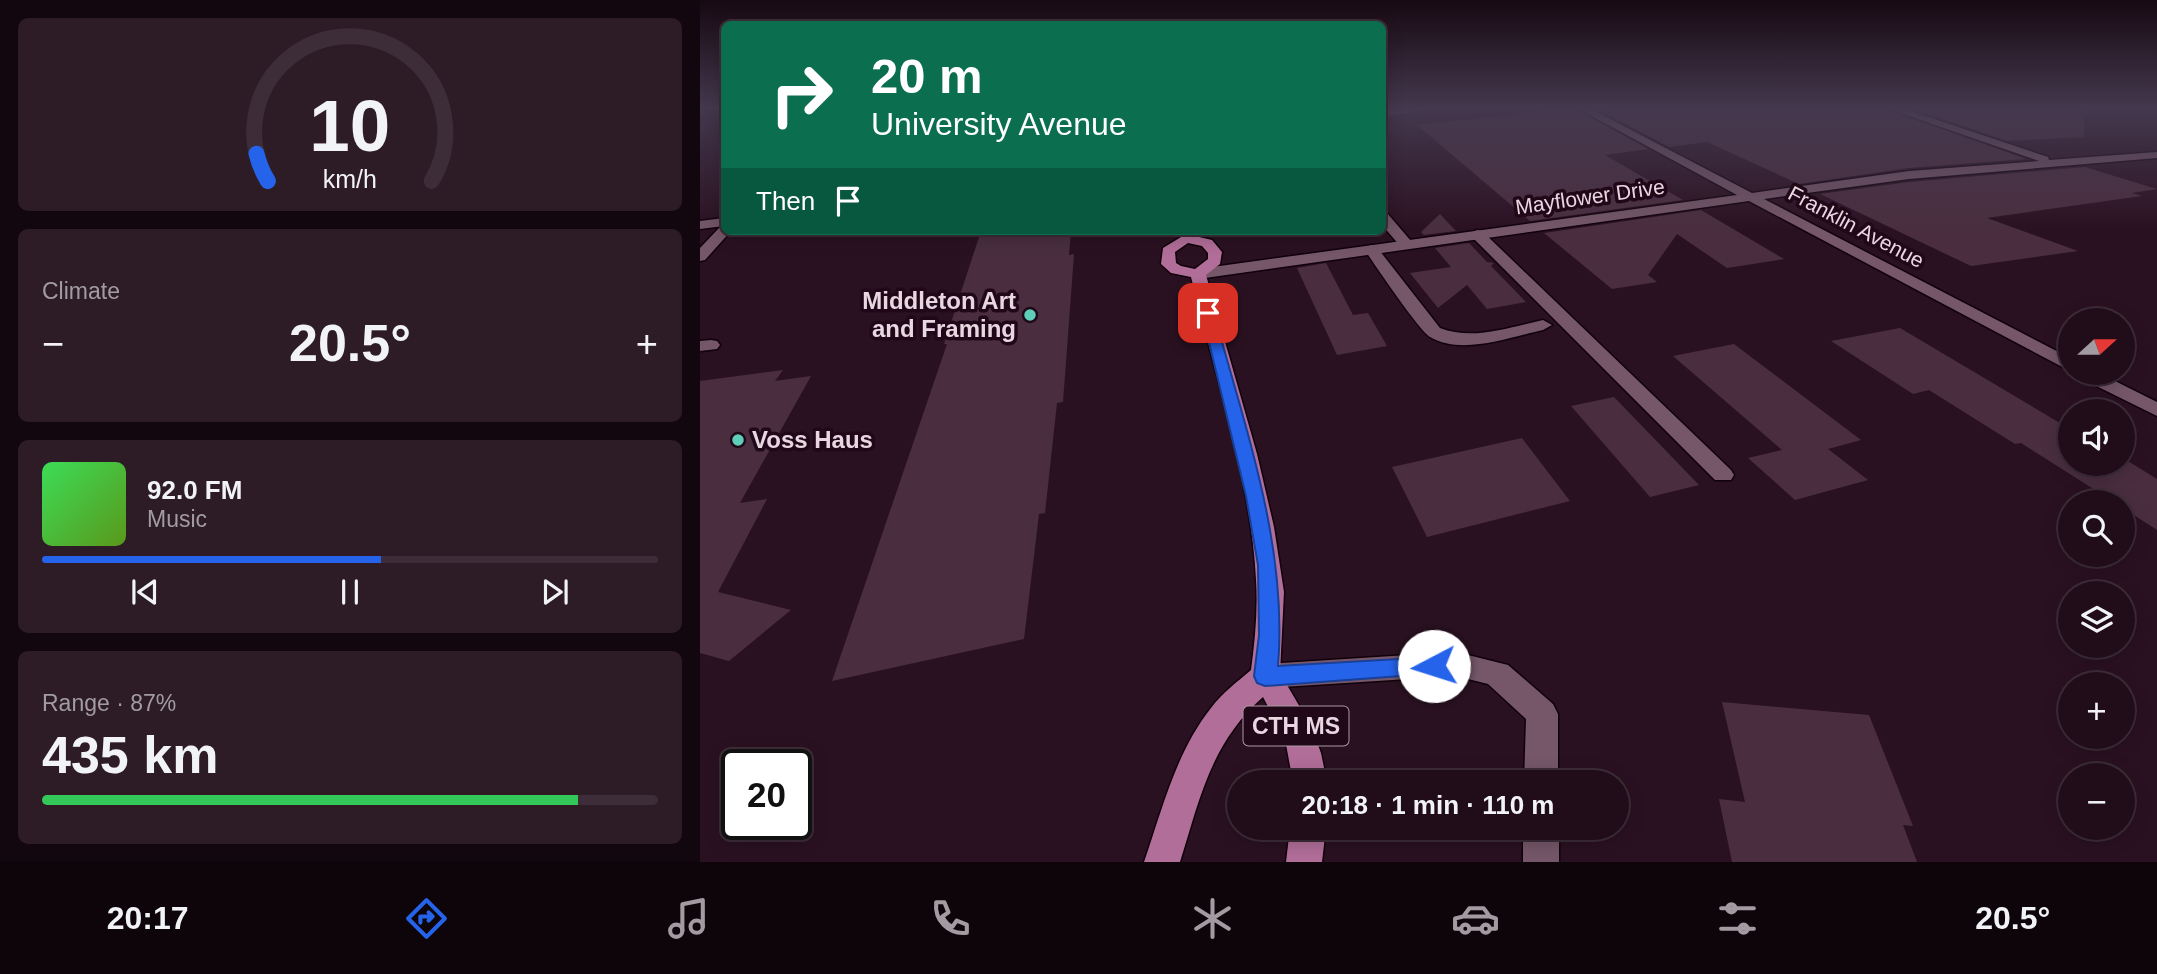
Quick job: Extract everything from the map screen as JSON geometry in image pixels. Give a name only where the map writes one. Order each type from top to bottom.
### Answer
[{"type":"main road","points":[[1184,235],[1168,251],[1169,264],[1176,270],[1198,274],[1215,261],[1215,252],[1207,243],[1187,235]]},
{"type":"main road","name":"CTH MS","points":[[1162,862],[1190,780],[1214,730],[1230,708],[1265,676],[1270,635],[1268,565],[1255,496],[1198,274]]},
{"type":"main road","name":"CTH MS","points":[[1265,676],[1280,696],[1301,737],[1308,770]]},
{"type":"main road","points":[[1304,862],[1307,840]]},
{"type":"street","name":"Franklin Avenue","points":[[1659,149],[2058,359]]},
{"type":"street","points":[[2013,149],[2052,162]]},
{"type":"street","name":"Mayflower Drive","points":[[1198,274],[1748,195],[1909,175],[2157,155]]},
{"type":"street","points":[[1386,221],[1406,244]]},
{"type":"street","points":[[700,225],[721,222]]},
{"type":"street","points":[[700,257],[721,234]]},
{"type":"street","points":[[1476,234],[1723,475]]},
{"type":"street","points":[[1371,249],[1434,332],[1447,340],[1465,340],[1543,325]]},
{"type":"street","points":[[2108,385],[2157,410]]},
{"type":"street","points":[[1265,676],[1456,664],[1497,674],[1542,713],[1541,770]]},
{"type":"street","points":[[1541,840],[1541,862]]},
{"type":"building","points":[[1446,149],[1646,149],[1605,155],[1683,200],[1530,221]]},
{"type":"building","points":[[1723,149],[1999,149],[2026,159],[1909,168],[1799,184]]},
{"type":"building","points":[[2085,167],[2157,189],[2132,193],[2142,196],[1987,218],[2078,251],[1971,266],[1820,194],[1909,182]]},
{"type":"building","points":[[1701,210],[1784,259],[1727,268],[1677,234],[1648,275],[1657,282],[1612,289],[1544,233]]},
{"type":"building","points":[[1440,214],[1456,231],[1424,235],[1421,232]]},
{"type":"building","points":[[980,235],[1071,235],[1069,255],[1074,254],[1063,402],[1057,403],[1045,513],[1039,514],[1024,639],[832,681],[947,344],[944,344]]},
{"type":"building","points":[[1469,243],[1487,262],[1494,263],[1491,266],[1526,302],[1487,309],[1467,285],[1438,308],[1410,273],[1451,267],[1435,248]]},
{"type":"building","points":[[1326,263],[1353,315],[1368,313],[1387,346],[1337,355],[1297,268]]},
{"type":"building","points":[[1900,328],[2058,422],[2058,466],[2021,443],[2015,444],[1929,390],[1913,394],[1831,341]]},
{"type":"building","points":[[1734,344],[1861,440],[1828,449],[1868,480],[1795,500],[1748,458],[1782,450],[1673,356]]},
{"type":"building","name":"Voss Haus","points":[[783,370],[775,381],[811,376],[740,503],[767,499],[718,592],[791,610],[729,661],[700,653],[700,381]]},
{"type":"building","points":[[1614,397],[1699,485],[1650,497],[1571,406]]},
{"type":"building","points":[[1522,438],[1570,501],[1427,537],[1392,467]]},
{"type":"building","points":[[2135,465],[2157,479],[2157,530],[2135,516],[2135,490],[2095,490],[2073,476],[2135,476]]},
{"type":"building","points":[[1722,702],[1869,715],[1913,826],[1903,825],[1917,862],[1732,862],[1719,799],[1745,802]]},
{"type":"place","name":"Middleton Art and Framing","points":[[1030,315]]},
{"type":"place","name":"Voss Haus","points":[[738,440]]},
{"type":"route","points":[[1208,313],[1255,496],[1268,565],[1270,635],[1265,676],[1434,666]]}]
